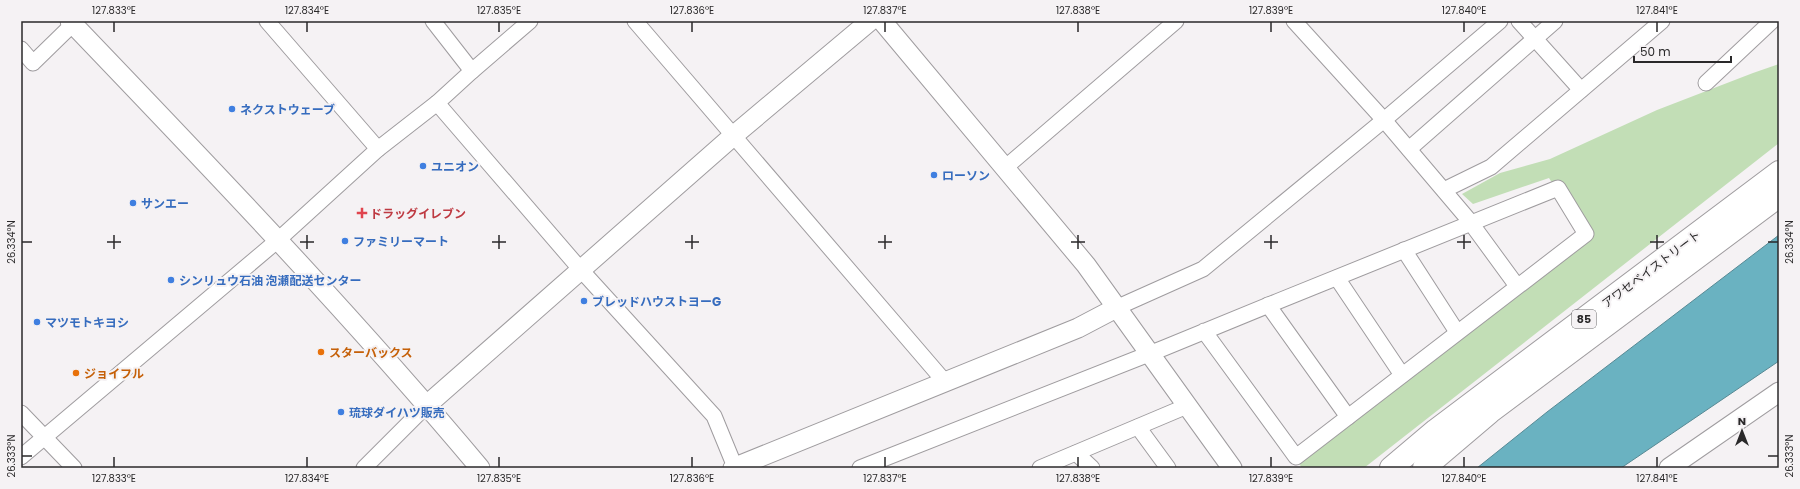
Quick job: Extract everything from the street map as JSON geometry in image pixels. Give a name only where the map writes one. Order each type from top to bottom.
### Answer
[{"type":"main road","name":"アワセベイストリート","points":[[1391,468],[1436,430],[1779,172]]},
{"type":"main road","name":"アワセベイストリート","points":[[1424,468],[1490,412],[1779,196]]},
{"type":"street","points":[[267,21],[378,149]]},
{"type":"street","points":[[433,21],[472,71]]},
{"type":"street","points":[[21,457],[278,240],[378,149],[437,103],[530,21]]},
{"type":"street","points":[[635,21],[945,382]]},
{"type":"street","points":[[364,468],[427,404],[733,136],[870,21]]},
{"type":"street","points":[[882,21],[1086,265],[1232,468]]},
{"type":"street","points":[[1006,168],[1176,21]]},
{"type":"street","points":[[1294,21],[1384,120],[1444,190],[1471,223],[1517,286]]},
{"type":"street","points":[[437,103],[581,270],[714,416],[734,467],[1078,328],[1203,269],[1384,120],[1500,21]]},
{"type":"street","points":[[1519,21],[1581,90]]},
{"type":"street","points":[[1409,149],[1555,21]]},
{"type":"street","points":[[1444,190],[1491,168],[1662,21]]},
{"type":"street","points":[[1706,83],[1772,21]]},
{"type":"street","points":[[21,48],[34,63],[71,23],[278,240],[427,404],[480,468]]},
{"type":"street","points":[[860,468],[1204,332],[1558,188],[1586,234],[1296,457],[1204,332]]},
{"type":"street","points":[[1404,250],[1458,332]]},
{"type":"street","points":[[1337,278],[1402,375]]},
{"type":"street","points":[[1268,305],[1348,417]]},
{"type":"street","points":[[1669,468],[1776,398]]},
{"type":"street","points":[[1040,468],[1187,406]]},
{"type":"street","points":[[21,413],[74,468]]},
{"type":"street","points":[[1138,427],[1168,468]]},
{"type":"street","points":[[1076,453],[1092,468]]},
{"type":"green space","points":[[1779,64],[1779,143],[1364,468],[1302,468],[1295,458],[1586,237],[1549,178],[1473,204],[1462,194],[1500,173],[1550,159],[1657,110]]},
{"type":"water","points":[[1779,235],[1779,361],[1621,468],[1477,468],[1547,412]]},
{"type":"place","name":"ネクストウェーブ","points":[[232,109]]},
{"type":"place","name":"ユニオン","points":[[423,166]]},
{"type":"place","name":"ローソン","points":[[934,175]]},
{"type":"place","name":"サンエー","points":[[133,203]]},
{"type":"place","name":"ドラッグイレブン","points":[[362,213]]},
{"type":"place","name":"ファミリーマート","points":[[345,241]]},
{"type":"place","name":"シンリュウ石油 泡瀬配送センター","points":[[171,280]]},
{"type":"place","name":"ブレッドハウストヨーG","points":[[584,301]]},
{"type":"place","name":"マツモトキヨシ","points":[[37,322]]},
{"type":"place","name":"スターバックス","points":[[321,352]]},
{"type":"place","name":"ジョイフル","points":[[76,373]]},
{"type":"place","name":"琉球ダイハツ販売","points":[[341,412]]}]
